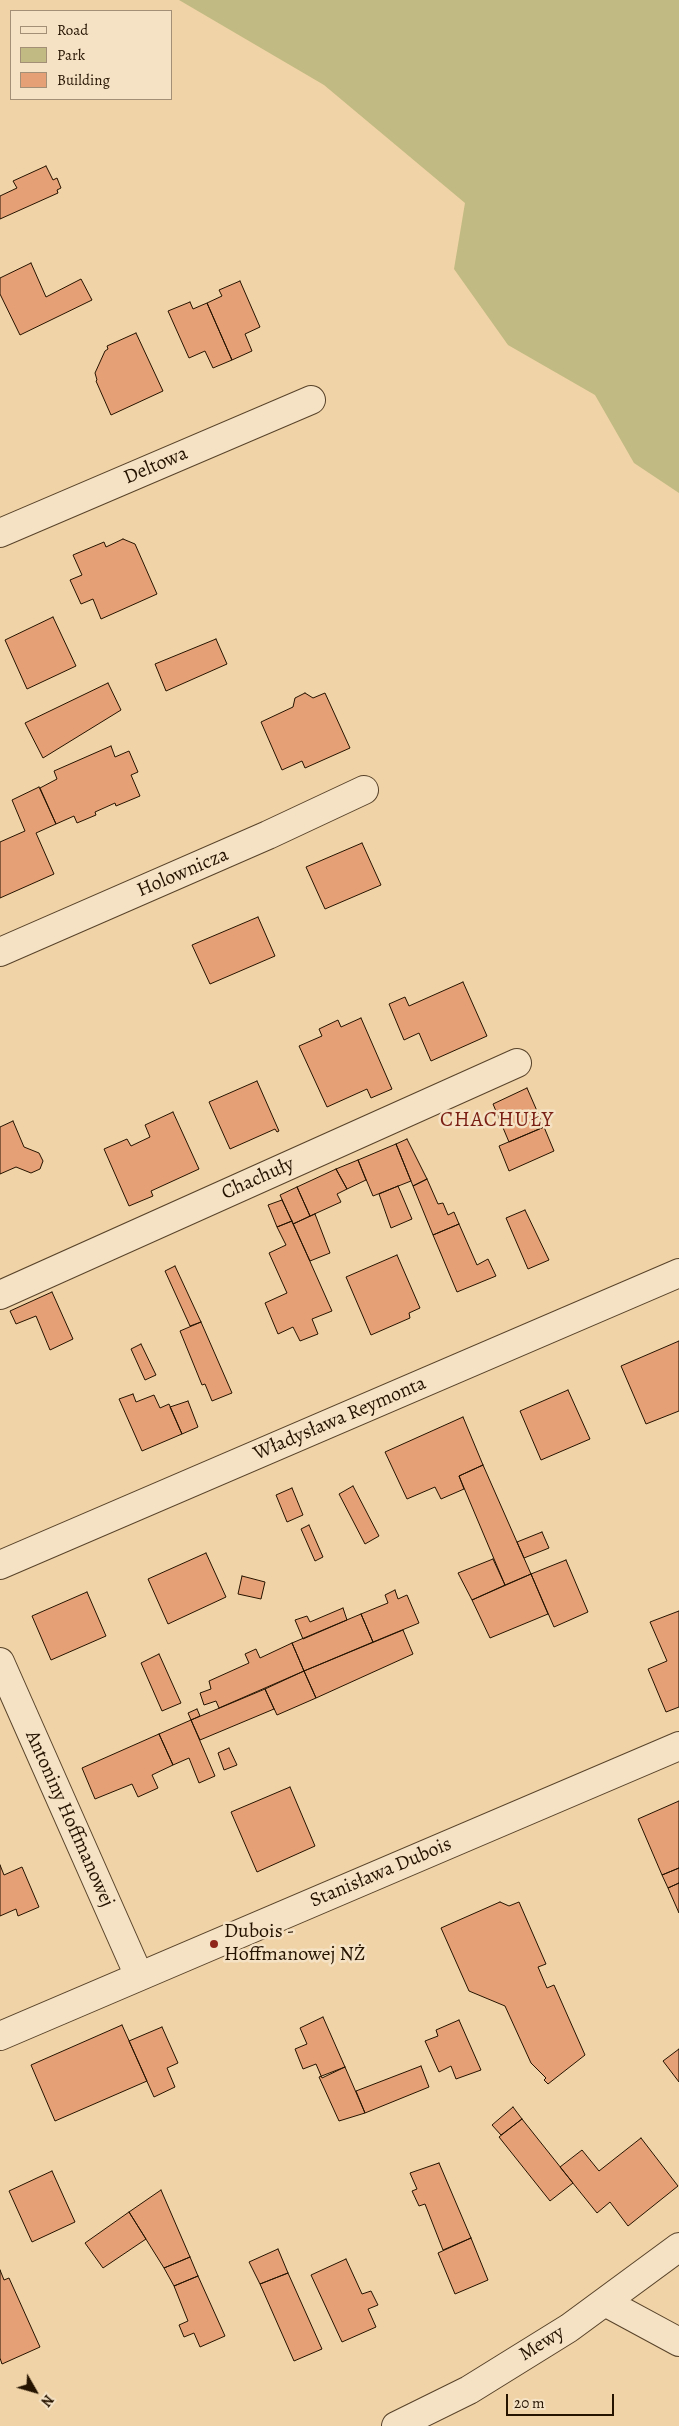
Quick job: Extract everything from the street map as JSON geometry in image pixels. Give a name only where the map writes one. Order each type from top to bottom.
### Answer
[{"type":"street","name":"Deltowa","points":[[0,533],[311,400]]},
{"type":"street","name":"Holownicza","points":[[0,952],[268,835],[364,790]]},
{"type":"street","name":"Chachuły","points":[[0,1295],[517,1064]]},
{"type":"street","name":"Władysława Reymonta","points":[[0,1565],[679,1273]]},
{"type":"street","name":"Antoniny Hoffmanowej","points":[[0,1662],[139,1976]]},
{"type":"street","name":"Stanisława Dubois","points":[[0,2036],[679,1746]]},
{"type":"street","name":"Mewy","points":[[396,2426],[469,2390],[569,2328],[679,2247]]},
{"type":"street","points":[[604,2302],[679,2342]]},
{"type":"green space","points":[[179,0],[679,0],[679,493],[634,463],[595,395],[508,345],[454,269],[465,203],[324,85]]},
{"type":"building","points":[[46,166],[53,180],[57,178],[61,188],[57,190],[58,193],[0,219],[0,196],[17,188],[13,181]]},
{"type":"building","points":[[31,263],[46,297],[81,279],[92,300],[20,335],[0,294],[0,278]]},
{"type":"building","points":[[240,281],[260,327],[245,334],[252,351],[232,360],[207,303],[222,296],[219,290]]},
{"type":"building","points":[[190,302],[193,309],[207,303],[232,360],[213,368],[205,351],[189,358],[168,311]]},
{"type":"building","points":[[136,333],[163,391],[111,415],[96,381],[95,373],[105,351],[108,349],[107,346]]},
{"type":"building","points":[[123,539],[135,544],[157,594],[101,619],[93,599],[81,604],[70,580],[82,575],[73,555],[104,542],[106,547]]},
{"type":"building","points":[[53,617],[76,666],[27,689],[5,640]]},
{"type":"building","points":[[216,639],[227,664],[166,691],[155,664]]},
{"type":"building","points":[[108,683],[121,710],[43,758],[25,723]]},
{"type":"building","points":[[305,693],[313,698],[325,693],[350,748],[305,768],[302,761],[282,770],[261,722],[293,707],[295,698]]},
{"type":"building","points":[[111,746],[115,757],[129,751],[138,772],[131,775],[140,796],[116,806],[115,803],[95,812],[96,815],[77,823],[74,816],[56,824],[40,788],[57,779],[54,771]]},
{"type":"building","points":[[39,787],[56,824],[36,833],[54,874],[0,898],[0,842],[25,831],[12,800]]},
{"type":"building","points":[[362,843],[381,885],[325,909],[306,867]]},
{"type":"building","points":[[258,917],[275,956],[210,984],[192,945]]},
{"type":"building","points":[[463,982],[487,1036],[431,1061],[419,1033],[404,1040],[389,1004],[405,997],[409,1006]]},
{"type":"building","points":[[361,1018],[392,1089],[371,1098],[367,1089],[327,1107],[299,1046],[322,1036],[319,1029],[338,1020],[341,1027]]},
{"type":"building","points":[[257,1081],[279,1131],[277,1132],[275,1129],[230,1149],[209,1102]]},
{"type":"building","points":[[527,1088],[544,1127],[509,1142],[493,1104]]},
{"type":"building","points":[[173,1112],[199,1169],[151,1191],[153,1196],[129,1206],[104,1149],[127,1139],[131,1146],[150,1137],[145,1125]]},
{"type":"building","points":[[13,1121],[24,1147],[39,1153],[43,1161],[40,1169],[31,1173],[16,1167],[0,1174],[0,1127]]},
{"type":"building","points":[[544,1127],[554,1151],[509,1171],[499,1146]]},
{"type":"building","points":[[407,1139],[427,1179],[413,1186],[396,1144]]},
{"type":"building","points":[[396,1144],[411,1181],[373,1196],[358,1160]]},
{"type":"building","points":[[358,1160],[366,1180],[347,1189],[336,1169]]},
{"type":"building","points":[[336,1169],[347,1189],[337,1194],[341,1202],[310,1216],[297,1187]]},
{"type":"building","points":[[427,1179],[438,1204],[443,1203],[448,1215],[454,1212],[459,1224],[433,1235],[413,1186]]},
{"type":"building","points":[[398,1186],[412,1219],[391,1228],[379,1194]]},
{"type":"building","points":[[297,1187],[310,1216],[293,1224],[280,1195]]},
{"type":"building","points":[[282,1200],[292,1221],[277,1227],[268,1205]]},
{"type":"building","points":[[525,1210],[549,1260],[528,1269],[506,1218]]},
{"type":"building","points":[[315,1214],[330,1253],[310,1261],[293,1224]]},
{"type":"building","points":[[292,1221],[332,1311],[312,1319],[318,1334],[300,1341],[293,1327],[278,1334],[265,1303],[287,1293],[269,1253],[286,1245],[277,1227]]},
{"type":"building","points":[[459,1224],[477,1265],[488,1259],[496,1276],[457,1292],[433,1235]]},
{"type":"building","points":[[397,1255],[420,1308],[409,1313],[410,1318],[371,1335],[346,1277]]},
{"type":"building","points":[[175,1266],[201,1322],[190,1326],[165,1271]]},
{"type":"building","points":[[52,1292],[73,1339],[50,1350],[36,1316],[16,1324],[10,1311]]},
{"type":"building","points":[[201,1322],[232,1393],[212,1401],[205,1384],[202,1385],[180,1331]]},
{"type":"building","points":[[679,1341],[679,1411],[646,1424],[621,1366]]},
{"type":"building","points":[[141,1344],[156,1375],[145,1380],[131,1349]]},
{"type":"building","points":[[568,1390],[590,1439],[541,1460],[520,1411]]},
{"type":"building","points":[[133,1394],[136,1402],[154,1395],[160,1408],[169,1404],[182,1434],[142,1451],[119,1399]]},
{"type":"building","points":[[188,1401],[198,1427],[182,1434],[170,1407]]},
{"type":"building","points":[[463,1417],[483,1465],[459,1476],[464,1489],[441,1499],[435,1487],[407,1499],[385,1452]]},
{"type":"building","points":[[483,1465],[531,1574],[505,1585],[459,1476]]},
{"type":"building","points":[[353,1486],[379,1536],[365,1544],[339,1494]]},
{"type":"building","points":[[292,1488],[303,1515],[287,1522],[276,1495]]},
{"type":"building","points":[[309,1525],[323,1557],[315,1561],[301,1529]]},
{"type":"building","points":[[542,1532],[549,1548],[524,1558],[517,1542]]},
{"type":"building","points":[[206,1553],[226,1597],[168,1624],[148,1579]]},
{"type":"building","points":[[493,1559],[505,1585],[472,1600],[458,1573]]},
{"type":"building","points":[[566,1560],[588,1612],[554,1627],[531,1574]]},
{"type":"building","points":[[531,1574],[548,1614],[490,1638],[472,1600]]},
{"type":"building","points":[[242,1576],[265,1582],[261,1599],[238,1594]]},
{"type":"building","points":[[395,1590],[398,1599],[407,1595],[419,1623],[373,1642],[361,1614],[388,1603],[385,1595]]},
{"type":"building","points":[[87,1592],[106,1636],[51,1660],[32,1616]]},
{"type":"building","points":[[343,1608],[347,1620],[303,1639],[295,1620],[307,1616],[310,1622]]},
{"type":"building","points":[[679,1611],[679,1707],[666,1712],[648,1669],[667,1661],[650,1622]]},
{"type":"building","points":[[361,1614],[373,1642],[304,1671],[292,1643]]},
{"type":"building","points":[[403,1630],[413,1654],[316,1698],[304,1671]]},
{"type":"building","points":[[292,1643],[304,1671],[219,1708],[216,1701],[204,1705],[200,1693],[211,1689],[209,1681],[249,1663],[245,1654],[256,1649],[260,1658]]},
{"type":"building","points":[[159,1654],[181,1703],[162,1711],[141,1663]]},
{"type":"building","points":[[304,1671],[316,1698],[277,1715],[265,1689]]},
{"type":"building","points":[[265,1689],[274,1709],[200,1740],[191,1720]]},
{"type":"building","points":[[197,1709],[200,1716],[191,1720],[188,1713]]},
{"type":"building","points":[[191,1720],[215,1776],[199,1783],[189,1758],[173,1765],[159,1734]]},
{"type":"building","points":[[159,1734],[173,1765],[152,1775],[158,1788],[138,1797],[132,1784],[95,1799],[82,1768]]},
{"type":"building","points":[[229,1748],[237,1765],[224,1770],[218,1753]]},
{"type":"building","points":[[290,1787],[315,1846],[257,1872],[231,1812]]},
{"type":"building","points":[[679,1801],[679,1868],[662,1875],[638,1819]]},
{"type":"building","points":[[0,1865],[4,1875],[22,1867],[39,1907],[18,1916],[16,1909],[0,1916]]},
{"type":"building","points":[[679,1868],[679,1883],[668,1888],[662,1875]]},
{"type":"building","points":[[679,1883],[679,1913],[668,1888]]},
{"type":"building","points":[[500,1902],[509,1906],[519,1902],[546,1964],[538,1967],[547,1988],[554,1985],[585,2055],[548,2084],[544,2080],[546,2078],[531,2063],[505,2006],[469,1991],[441,1928]]},
{"type":"building","points":[[323,2017],[345,2067],[322,2078],[316,2064],[303,2069],[295,2049],[307,2044],[300,2028]]},
{"type":"building","points":[[459,2020],[481,2070],[456,2079],[451,2066],[439,2072],[425,2041],[438,2036],[436,2030]]},
{"type":"building","points":[[122,2025],[147,2081],[55,2121],[31,2065]]},
{"type":"building","points":[[162,2027],[178,2063],[167,2068],[175,2087],[154,2097],[129,2041]]},
{"type":"building","points":[[679,2049],[679,2082],[663,2061]]},
{"type":"building","points":[[421,2066],[429,2087],[365,2113],[356,2091]]},
{"type":"building","points":[[345,2067],[365,2113],[339,2121],[319,2077]]},
{"type":"building","points":[[513,2107],[522,2119],[501,2135],[492,2125]]},
{"type":"building","points":[[522,2119],[573,2183],[550,2201],[499,2137]]},
{"type":"building","points":[[641,2138],[678,2186],[628,2226],[610,2202],[597,2213],[560,2167],[582,2150],[599,2171]]},
{"type":"building","points":[[439,2163],[471,2238],[443,2250],[425,2204],[419,2206],[412,2191],[417,2189],[410,2173]]},
{"type":"building","points":[[52,2171],[75,2222],[32,2242],[9,2191]]},
{"type":"building","points":[[161,2190],[190,2257],[164,2268],[129,2212]]},
{"type":"building","points":[[129,2212],[146,2239],[103,2268],[85,2243]]},
{"type":"building","points":[[471,2238],[488,2280],[455,2294],[438,2253]]},
{"type":"building","points":[[278,2249],[288,2273],[260,2284],[249,2262]]},
{"type":"building","points":[[190,2257],[198,2276],[174,2286],[164,2268]]},
{"type":"building","points":[[346,2259],[362,2294],[371,2291],[378,2305],[368,2309],[376,2327],[342,2342],[311,2275]]},
{"type":"building","points":[[0,2270],[4,2280],[9,2278],[40,2347],[2,2364],[0,2358]]},
{"type":"building","points":[[288,2273],[322,2349],[294,2361],[260,2284]]},
{"type":"building","points":[[198,2276],[225,2336],[200,2347],[194,2333],[184,2337],[179,2325],[188,2321],[174,2286]]},
{"type":"place","name":"Dubois - Hoffmanowej NŻ","points":[[214,1944]]},
{"type":"district","name":"CHACHUŁY","points":[[497,1121]]}]
